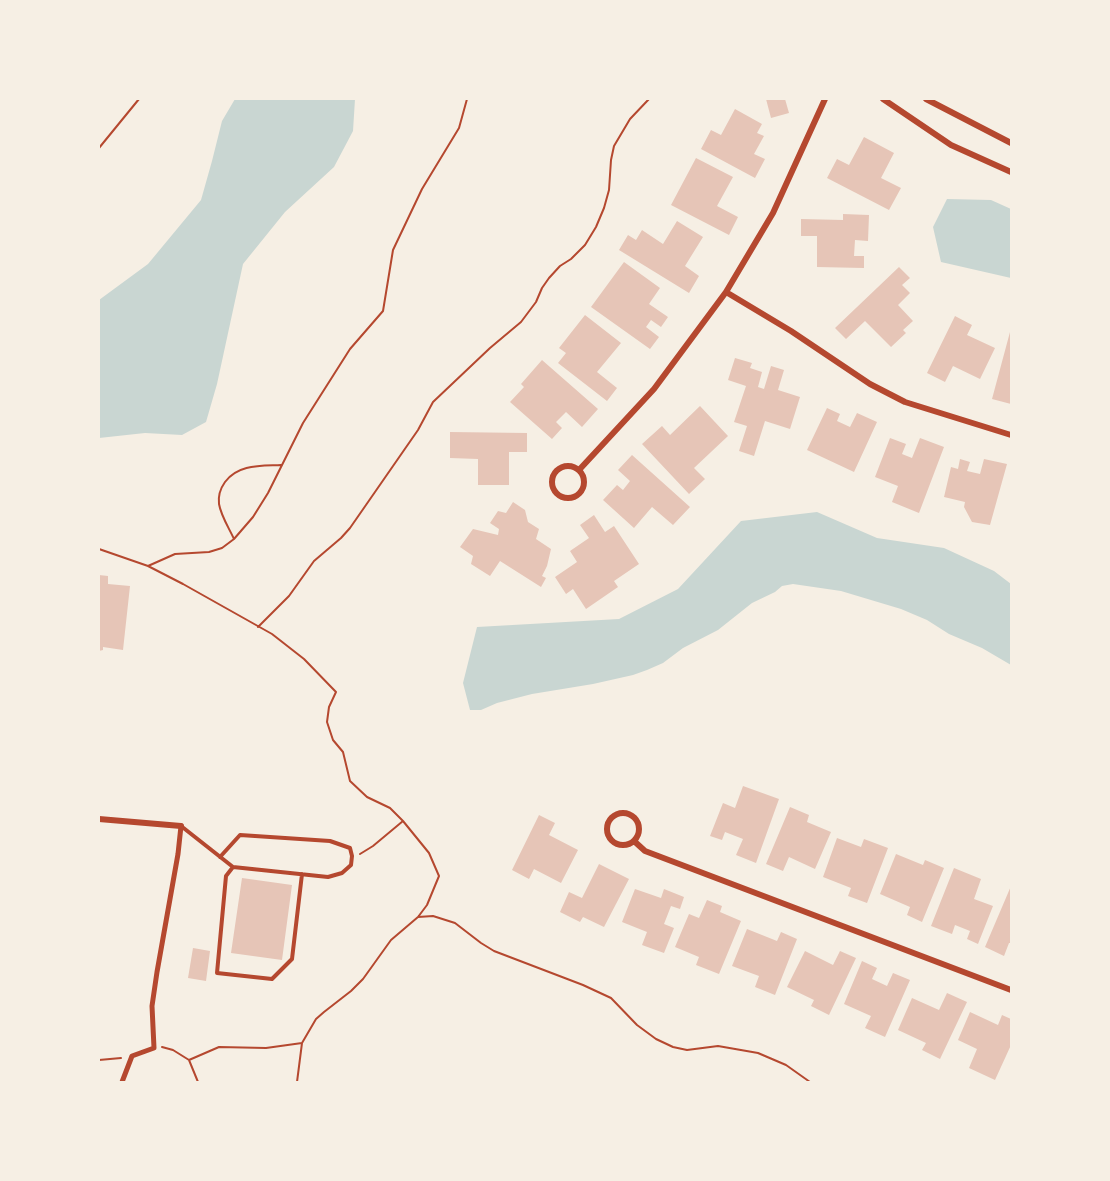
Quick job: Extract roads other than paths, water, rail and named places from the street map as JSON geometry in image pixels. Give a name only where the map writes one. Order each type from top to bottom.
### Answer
[{"type":"street","points":[[579,470],[654,388],[726,292],[773,213],[825,99]]},
{"type":"street","points":[[882,99],[951,145],[1011,172]]},
{"type":"street","points":[[926,99],[1011,143]]},
{"type":"street","points":[[726,292],[791,331],[870,384],[905,402],[1011,435]]},
{"type":"street","points":[[561,467],[574,467],[579,470],[585,482],[584,488],[575,498],[562,498],[553,489],[552,477],[561,467]]},
{"type":"street","points":[[624,812],[635,818],[639,830],[634,841],[622,845],[610,840],[606,828],[612,816],[624,812]]},
{"type":"street","points":[[99,819],[181,826],[152,1005],[154,1048],[132,1056],[122,1082]]},
{"type":"street","points":[[634,841],[645,851],[1011,990]]},
{"type":"lane","points":[[181,826],[220,857],[233,867],[328,877],[342,873],[351,865],[352,856],[350,848],[330,841],[240,835],[220,857]]},
{"type":"lane","points":[[233,867],[226,876],[217,973],[272,979],[292,959],[302,874]]}]
